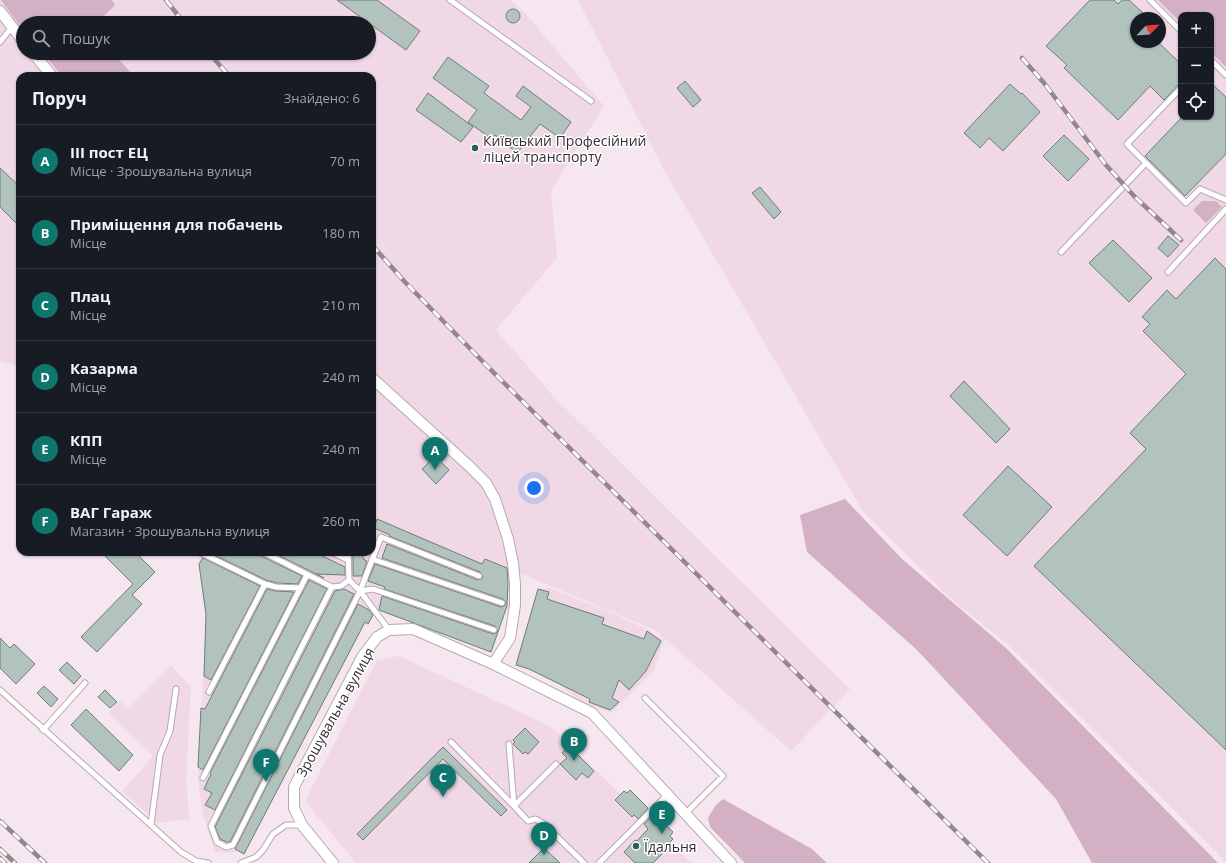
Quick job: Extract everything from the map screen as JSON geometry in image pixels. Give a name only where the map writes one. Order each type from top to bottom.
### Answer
[{"type":"street","points":[[0,11],[16,32]]},
{"type":"street","points":[[39,60],[49,72]]},
{"type":"street","points":[[376,382],[468,465],[486,483],[495,499],[508,539],[516,584],[515,605],[510,638],[493,664]]},
{"type":"street","points":[[389,630],[413,629],[493,664],[592,713],[731,863]]},
{"type":"street","name":"Зрошувальна вулиця","points":[[333,863],[302,825],[294,808],[294,787],[362,656],[377,637],[389,630]]},
{"type":"lane","points":[[450,0],[591,101]]},
{"type":"lane","points":[[1150,0],[1178,27]]},
{"type":"lane","points":[[0,42],[12,27]]},
{"type":"lane","points":[[1214,63],[1226,75]]},
{"type":"lane","points":[[1178,91],[1127,144],[1186,203],[1200,189],[1226,200]]},
{"type":"lane","points":[[1061,252],[1146,163]]},
{"type":"lane","points":[[1168,272],[1226,209]]},
{"type":"lane","points":[[376,549],[381,537],[479,576]]},
{"type":"lane","points":[[207,556],[265,584],[276,587],[301,588]]},
{"type":"lane","points":[[271,556],[332,587],[341,586],[349,580]]},
{"type":"lane","points":[[340,556],[348,560]]},
{"type":"lane","points":[[348,556],[349,580],[360,591],[389,630]]},
{"type":"lane","points":[[332,587],[211,826],[217,842],[226,847],[233,845],[360,591],[373,556]]},
{"type":"lane","points":[[372,559],[502,603]]},
{"type":"lane","points":[[203,778],[308,575]]},
{"type":"lane","points":[[208,692],[265,584]]},
{"type":"lane","points":[[360,591],[373,589],[494,630]]},
{"type":"lane","points":[[43,730],[85,683]]},
{"type":"lane","points":[[151,825],[160,755],[170,731],[176,689]]},
{"type":"lane","points":[[0,690],[181,852],[196,861],[208,863]]},
{"type":"lane","points":[[645,698],[722,776],[686,813]]},
{"type":"lane","points":[[451,742],[528,820],[536,819],[544,824],[584,863]]},
{"type":"lane","points":[[509,744],[514,806]]},
{"type":"lane","points":[[514,806],[556,764]]},
{"type":"lane","points":[[598,863],[668,794]]},
{"type":"lane","points":[[241,863],[256,857],[263,850],[273,834],[286,825],[302,825]]},
{"type":"shaded area","points":[[0,0],[510,0],[524,12],[604,106],[551,190],[557,258],[496,330],[554,397],[850,689],[791,751],[655,630],[510,569],[506,609],[491,652],[379,610],[368,624],[365,623],[244,854],[237,850],[232,853],[216,852],[203,815],[198,781],[206,623],[198,556],[376,556],[376,72],[16,72],[16,366],[0,361]]},
{"type":"shaded area","points":[[1,0],[112,0],[115,5],[104,16],[16,16],[16,20]]},
{"type":"shaded area","points":[[578,0],[1226,0],[1226,862],[1008,645],[949,597],[863,512],[665,172]]},
{"type":"shaded area","points":[[1158,0],[1226,0],[1226,67],[1214,55],[1214,12],[1178,12],[1178,20]]},
{"type":"shaded area","points":[[49,60],[119,60],[130,72],[59,72]]},
{"type":"shaded area","points":[[1202,201],[1216,201],[1222,207],[1206,223],[1193,210]]},
{"type":"shaded area","points":[[845,499],[902,559],[1006,648],[1218,863],[1092,863],[1056,799],[917,650],[807,552],[800,515]]},
{"type":"shaded area","points":[[549,588],[610,612],[644,628],[664,640],[654,671],[611,713],[578,700],[561,685],[535,672],[516,665],[538,589]]},
{"type":"shaded area","points":[[399,656],[550,726],[691,863],[356,863],[305,801],[377,660]]},
{"type":"shaded area","points":[[171,666],[191,686],[186,782],[190,819],[157,823],[122,791],[153,756],[108,713],[120,701],[128,709]]},
{"type":"shaded area","points":[[723,799],[812,849],[827,863],[745,863],[710,827],[708,818],[715,806]]},
{"type":"building","points":[[337,0],[377,0],[420,31],[406,50],[376,28],[376,16],[359,16]]},
{"type":"building","points":[[1090,0],[1114,0],[1118,4],[1122,0],[1129,0],[1142,12],[1130,12],[1130,48],[1164,48],[1178,61],[1178,85],[1164,100],[1150,86],[1118,120],[1064,68],[1067,65],[1046,46]]},
{"type":"building","points":[[513,9],[518,11],[520,16],[518,21],[513,23],[508,21],[506,16],[508,11]]},
{"type":"building","points":[[448,57],[489,86],[484,93],[521,120],[531,107],[516,96],[523,86],[571,122],[560,138],[540,124],[517,153],[495,135],[492,139],[468,122],[477,110],[433,78]]},
{"type":"building","points":[[685,81],[701,100],[693,107],[677,88]]},
{"type":"building","points":[[1010,84],[1021,94],[1022,93],[1040,112],[1003,151],[989,138],[980,148],[964,133]]},
{"type":"building","points":[[1214,86],[1226,97],[1226,154],[1185,196],[1145,156],[1179,120],[1214,120]]},
{"type":"building","points":[[428,93],[473,127],[461,142],[416,110]]},
{"type":"building","points":[[1064,135],[1089,159],[1068,181],[1043,156]]},
{"type":"building","points":[[0,168],[16,183],[16,223],[0,207]]},
{"type":"building","points":[[760,187],[781,212],[774,219],[752,193]]},
{"type":"building","points":[[1168,236],[1179,245],[1168,257],[1158,248]]},
{"type":"building","points":[[1113,240],[1152,278],[1129,302],[1089,263]]},
{"type":"building","points":[[1215,258],[1226,269],[1226,750],[1034,566],[1146,449],[1130,433],[1186,374],[1143,331],[1150,324],[1142,317],[1167,290],[1176,299]]},
{"type":"building","points":[[964,381],[1010,429],[996,443],[950,396]]},
{"type":"building","points":[[435,456],[449,470],[436,484],[422,469]]},
{"type":"building","points":[[1008,466],[1052,507],[1007,556],[963,515]]},
{"type":"building","points":[[377,519],[482,564],[485,559],[507,568],[507,606],[491,652],[379,610],[382,596],[493,634],[498,631],[495,626],[384,589],[385,587],[368,581],[375,564],[501,607],[506,603],[503,599],[382,558],[387,544],[478,580],[483,577],[480,572],[389,536],[390,535],[376,529]]},
{"type":"building","points":[[105,556],[139,556],[155,572],[132,595],[142,604],[97,652],[81,637],[133,584]]},
{"type":"building","points":[[216,556],[261,556],[302,576],[298,584],[277,583],[266,580]]},
{"type":"building","points":[[280,556],[322,556],[345,567],[345,575],[316,574]]},
{"type":"building","points":[[353,556],[363,556],[363,559],[367,561],[362,576],[353,576]]},
{"type":"building","points":[[203,558],[260,586],[211,680],[204,676],[206,614],[199,564]]},
{"type":"building","points":[[309,580],[327,589],[215,810],[205,805],[212,793],[204,789],[211,774],[210,773]]},
{"type":"building","points":[[267,589],[294,592],[203,770],[198,767],[201,708],[205,709]]},
{"type":"building","points":[[344,589],[354,594],[230,842],[220,839],[215,827],[335,591]]},
{"type":"building","points":[[538,589],[549,592],[547,599],[604,618],[602,624],[644,639],[647,631],[661,641],[646,671],[629,690],[619,680],[612,698],[619,702],[610,710],[589,702],[590,699],[529,669],[516,665]]},
{"type":"building","points":[[358,604],[369,610],[373,615],[368,624],[365,622],[244,854],[235,849]]},
{"type":"building","points":[[0,638],[10,648],[14,644],[35,664],[16,684],[0,668]]},
{"type":"building","points":[[67,662],[81,676],[74,684],[59,670]]},
{"type":"building","points":[[44,686],[58,699],[51,707],[37,693]]},
{"type":"building","points":[[105,690],[117,702],[110,708],[98,697]]},
{"type":"building","points":[[86,709],[133,755],[119,771],[71,725]]},
{"type":"building","points":[[525,728],[539,742],[528,754],[525,752],[523,754],[513,744],[515,742],[513,740]]},
{"type":"building","points":[[569,746],[594,771],[588,778],[582,773],[576,780],[560,764],[567,758],[562,753]]},
{"type":"building","points":[[443,747],[507,810],[501,816],[443,759],[363,840],[357,834]]},
{"type":"building","points":[[630,790],[648,808],[638,819],[634,815],[632,817],[615,800],[624,791],[627,793]]},
{"type":"building","points":[[654,814],[673,832],[670,836],[673,839],[670,842],[673,846],[667,852],[665,851],[653,863],[635,863],[624,852],[648,829],[644,824]]},
{"type":"building","points":[[544,848],[560,863],[529,863]]},
{"type":"railway","points":[[166,0],[179,16]]},
{"type":"railway","points":[[1022,58],[1044,83],[1106,165],[1134,196],[1181,240]]},
{"type":"railway","points":[[215,60],[226,72]]},
{"type":"railway","points":[[376,250],[404,281],[489,368],[988,863]]},
{"type":"railway","points":[[0,821],[45,863]]},
{"type":"railway","points":[[0,849],[15,863]]},
{"type":"railway","points":[[0,858],[5,863]]},
{"type":"place","name":"Київський Професійний ліцей транспорту","points":[[475,148]]},
{"type":"place","name":"III пост ЕЦ","points":[[435,470]]},
{"type":"place","name":"Приміщення для побачень","points":[[574,761]]},
{"type":"place","name":"ВАГ Гараж","points":[[266,782]]},
{"type":"place","name":"Плац","points":[[443,797]]},
{"type":"place","name":"КПП","points":[[662,834]]},
{"type":"place","name":"Їдальня","points":[[636,846]]},
{"type":"place","name":"Казарма","points":[[544,855]]}]
